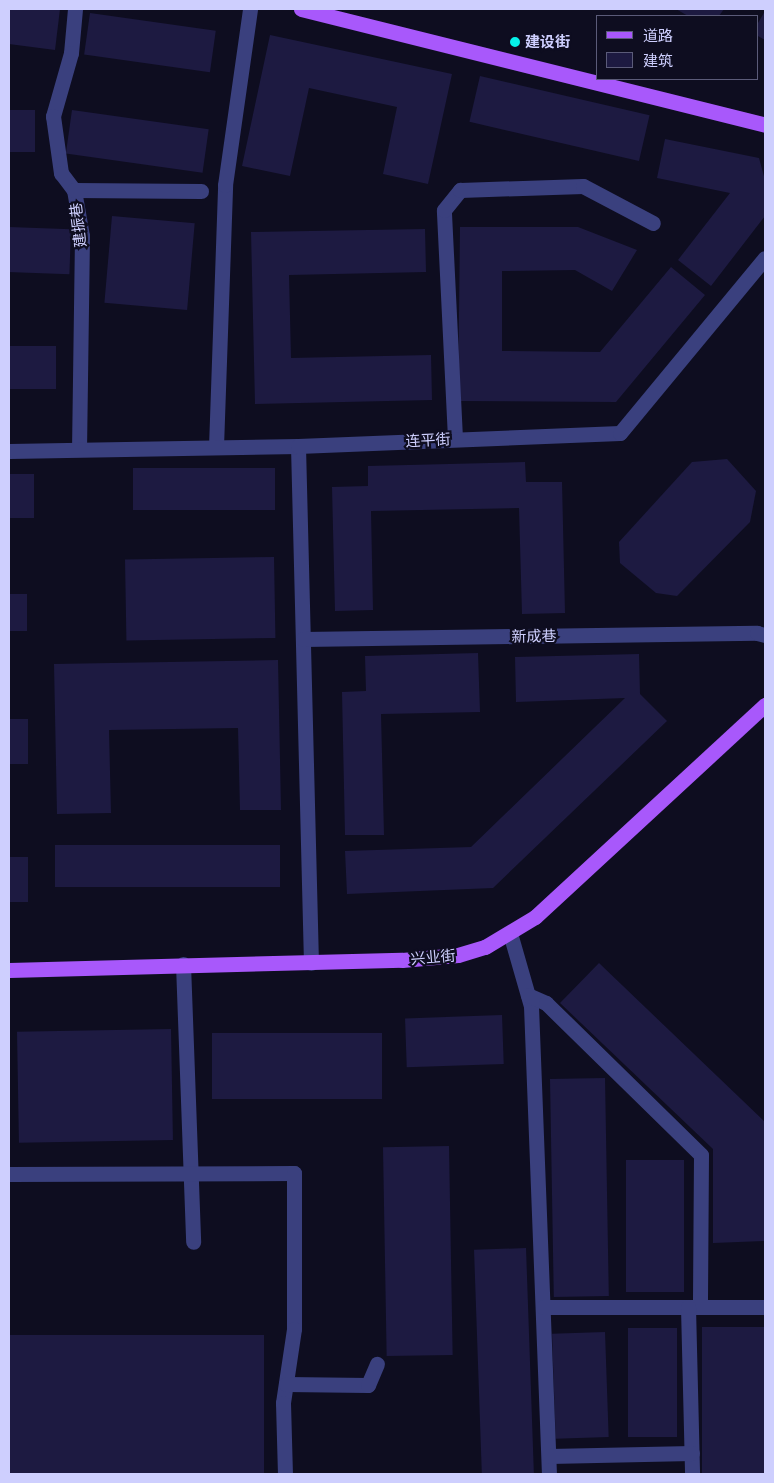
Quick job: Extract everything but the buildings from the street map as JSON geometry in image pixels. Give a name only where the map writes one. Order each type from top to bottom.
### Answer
[{"type":"main road","points":[[301,9],[765,125]]},
{"type":"main road","name":"兴业街","points":[[9,970],[183,964],[311,963],[458,955],[485,947],[535,917],[765,705]]},
{"type":"street","name":"建振巷","points":[[75,9],[71,53],[53,116],[61,173],[74,190],[82,236],[79,449]]},
{"type":"street","points":[[216,447],[225,185],[250,9]]},
{"type":"street","points":[[455,438],[444,210],[460,190],[583,186],[653,222]]},
{"type":"street","points":[[74,190],[201,190]]},
{"type":"street","name":"连平街","points":[[9,451],[298,446],[455,438],[620,433],[765,258]]},
{"type":"street","points":[[298,446],[311,963]]},
{"type":"street","name":"新成巷","points":[[303,639],[757,633],[765,635]]},
{"type":"street","points":[[510,933],[528,996],[549,1474]]},
{"type":"street","points":[[183,964],[194,1242]]},
{"type":"street","points":[[528,996],[546,1003],[701,1155],[694,1307],[692,1474]]},
{"type":"street","points":[[9,1174],[294,1173],[294,1329],[286,1384],[285,1474]]},
{"type":"street","points":[[543,1307],[765,1307]]},
{"type":"street","points":[[286,1384],[368,1385],[377,1364]]},
{"type":"street","points":[[549,1456],[692,1453]]},
{"type":"place","name":"建设街","points":[[515,42]]}]
